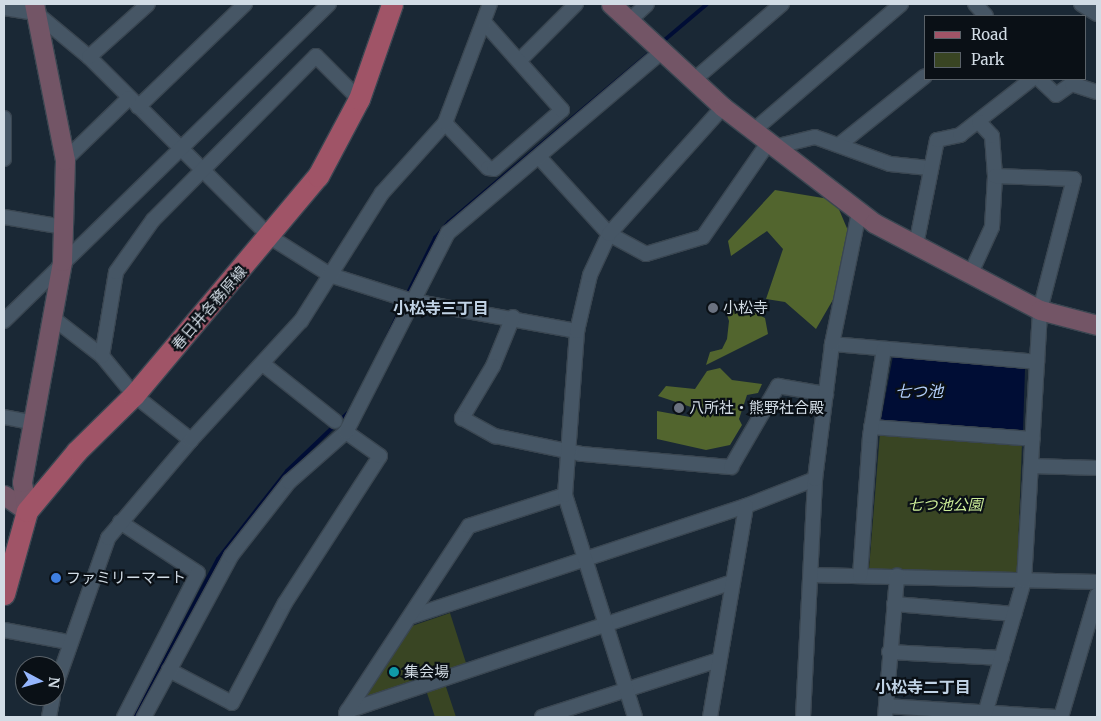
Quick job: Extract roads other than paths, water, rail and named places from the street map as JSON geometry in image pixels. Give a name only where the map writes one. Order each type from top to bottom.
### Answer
[{"type":"main road","name":"春日井各務原線","points":[[4,594],[26,511],[77,451],[134,395],[270,237],[318,176],[359,99],[392,4]]},
{"type":"street","points":[[89,57],[148,4]]},
{"type":"street","points":[[65,160],[134,103],[245,4]]},
{"type":"street","points":[[4,321],[62,261],[329,4]]},
{"type":"street","points":[[65,656],[108,538],[191,440],[301,321],[382,193],[446,122],[490,4]]},
{"type":"street","points":[[521,59],[576,4]]},
{"type":"street","points":[[611,4],[664,50],[723,106],[859,212],[970,275],[1040,310],[1097,325]]},
{"type":"street","points":[[630,20],[647,4]]},
{"type":"street","points":[[695,79],[782,4]]},
{"type":"street","points":[[753,131],[901,4]]},
{"type":"street","points":[[975,4],[985,15]]},
{"type":"street","points":[[1081,4],[1097,14]]},
{"type":"street","points":[[4,8],[35,9],[89,57],[270,237],[330,275],[412,301],[513,317],[577,331]]},
{"type":"street","points":[[26,511],[22,482],[62,261],[65,160],[35,9]]},
{"type":"street","points":[[446,122],[488,168],[494,169],[562,110],[521,59],[484,22]]},
{"type":"street","points":[[144,717],[232,556],[289,482],[346,432],[380,372],[412,301],[448,233],[664,50]]},
{"type":"street","points":[[102,356],[116,272],[152,220],[316,56],[359,99]]},
{"type":"street","points":[[839,145],[924,77]]},
{"type":"street","points":[[916,245],[929,168],[937,140],[960,135],[1031,80]]},
{"type":"street","points":[[1040,80],[1056,95],[1072,84],[1097,92]]},
{"type":"street","points":[[635,717],[587,559],[565,495],[577,331],[590,275],[609,234],[723,106]]},
{"type":"street","points":[[4,118],[4,159]]},
{"type":"street","points":[[970,275],[992,227],[995,176],[992,136],[979,122]]},
{"type":"street","points":[[540,157],[609,234],[646,254],[703,237],[771,145],[815,137],[890,164],[929,168]]},
{"type":"street","points":[[985,715],[1024,581],[1040,310],[1074,179],[995,176]]},
{"type":"street","points":[[803,717],[815,479],[832,344],[859,212]]},
{"type":"street","points":[[4,217],[63,226]]},
{"type":"street","points":[[513,317],[493,366],[462,418],[495,436],[569,450],[732,466],[778,386],[826,394]]},
{"type":"street","points":[[53,318],[102,356],[134,395],[191,440]]},
{"type":"street","points":[[832,344],[1037,362]]},
{"type":"street","points":[[860,576],[871,427],[884,349]]},
{"type":"street","points":[[263,364],[335,421]]},
{"type":"street","points":[[4,417],[34,424]]},
{"type":"street","points":[[871,427],[1033,438]]},
{"type":"street","points":[[169,670],[232,703],[284,603],[380,456],[346,432]]},
{"type":"street","points":[[1031,466],[1097,468]]},
{"type":"street","points":[[410,617],[746,506],[815,479]]},
{"type":"street","points":[[4,495],[26,511]]},
{"type":"street","points":[[345,714],[469,526],[565,495]]},
{"type":"street","points":[[710,717],[746,506]]},
{"type":"street","points":[[120,522],[198,573],[124,717]]},
{"type":"street","points":[[811,575],[1097,582]]},
{"type":"street","points":[[897,576],[885,712],[1056,717]]},
{"type":"street","points":[[345,714],[733,582]]},
{"type":"street","points":[[1061,717],[1097,594]]},
{"type":"street","points":[[894,604],[1015,614]]},
{"type":"street","points":[[4,630],[69,642]]},
{"type":"street","points":[[889,652],[1002,658]]},
{"type":"street","points":[[542,717],[719,660]]},
{"type":"water","name":"七つ池","points":[[893,356],[1025,369],[1023,430],[881,420]]},
{"type":"waterway","points":[[661,43],[707,4]]},
{"type":"waterway","points":[[407,295],[435,238],[449,222],[652,51]]},
{"type":"waterway","points":[[387,338],[404,302]]},
{"type":"waterway","points":[[135,717],[218,559],[287,471],[348,413]]},
{"type":"place","name":"小松寺","points":[[713,308]]},
{"type":"place","name":"八所社・熊野社合殿","points":[[679,408]]},
{"type":"place","name":"ファミリーマート","points":[[56,578]]},
{"type":"place","name":"集会場","points":[[394,672]]},
{"type":"district","name":"小松寺三丁目","points":[[441,308]]},
{"type":"district","name":"小松寺二丁目","points":[[923,687]]},
{"type":"park label","name":"七つ池公園","points":[[945,505]]}]
